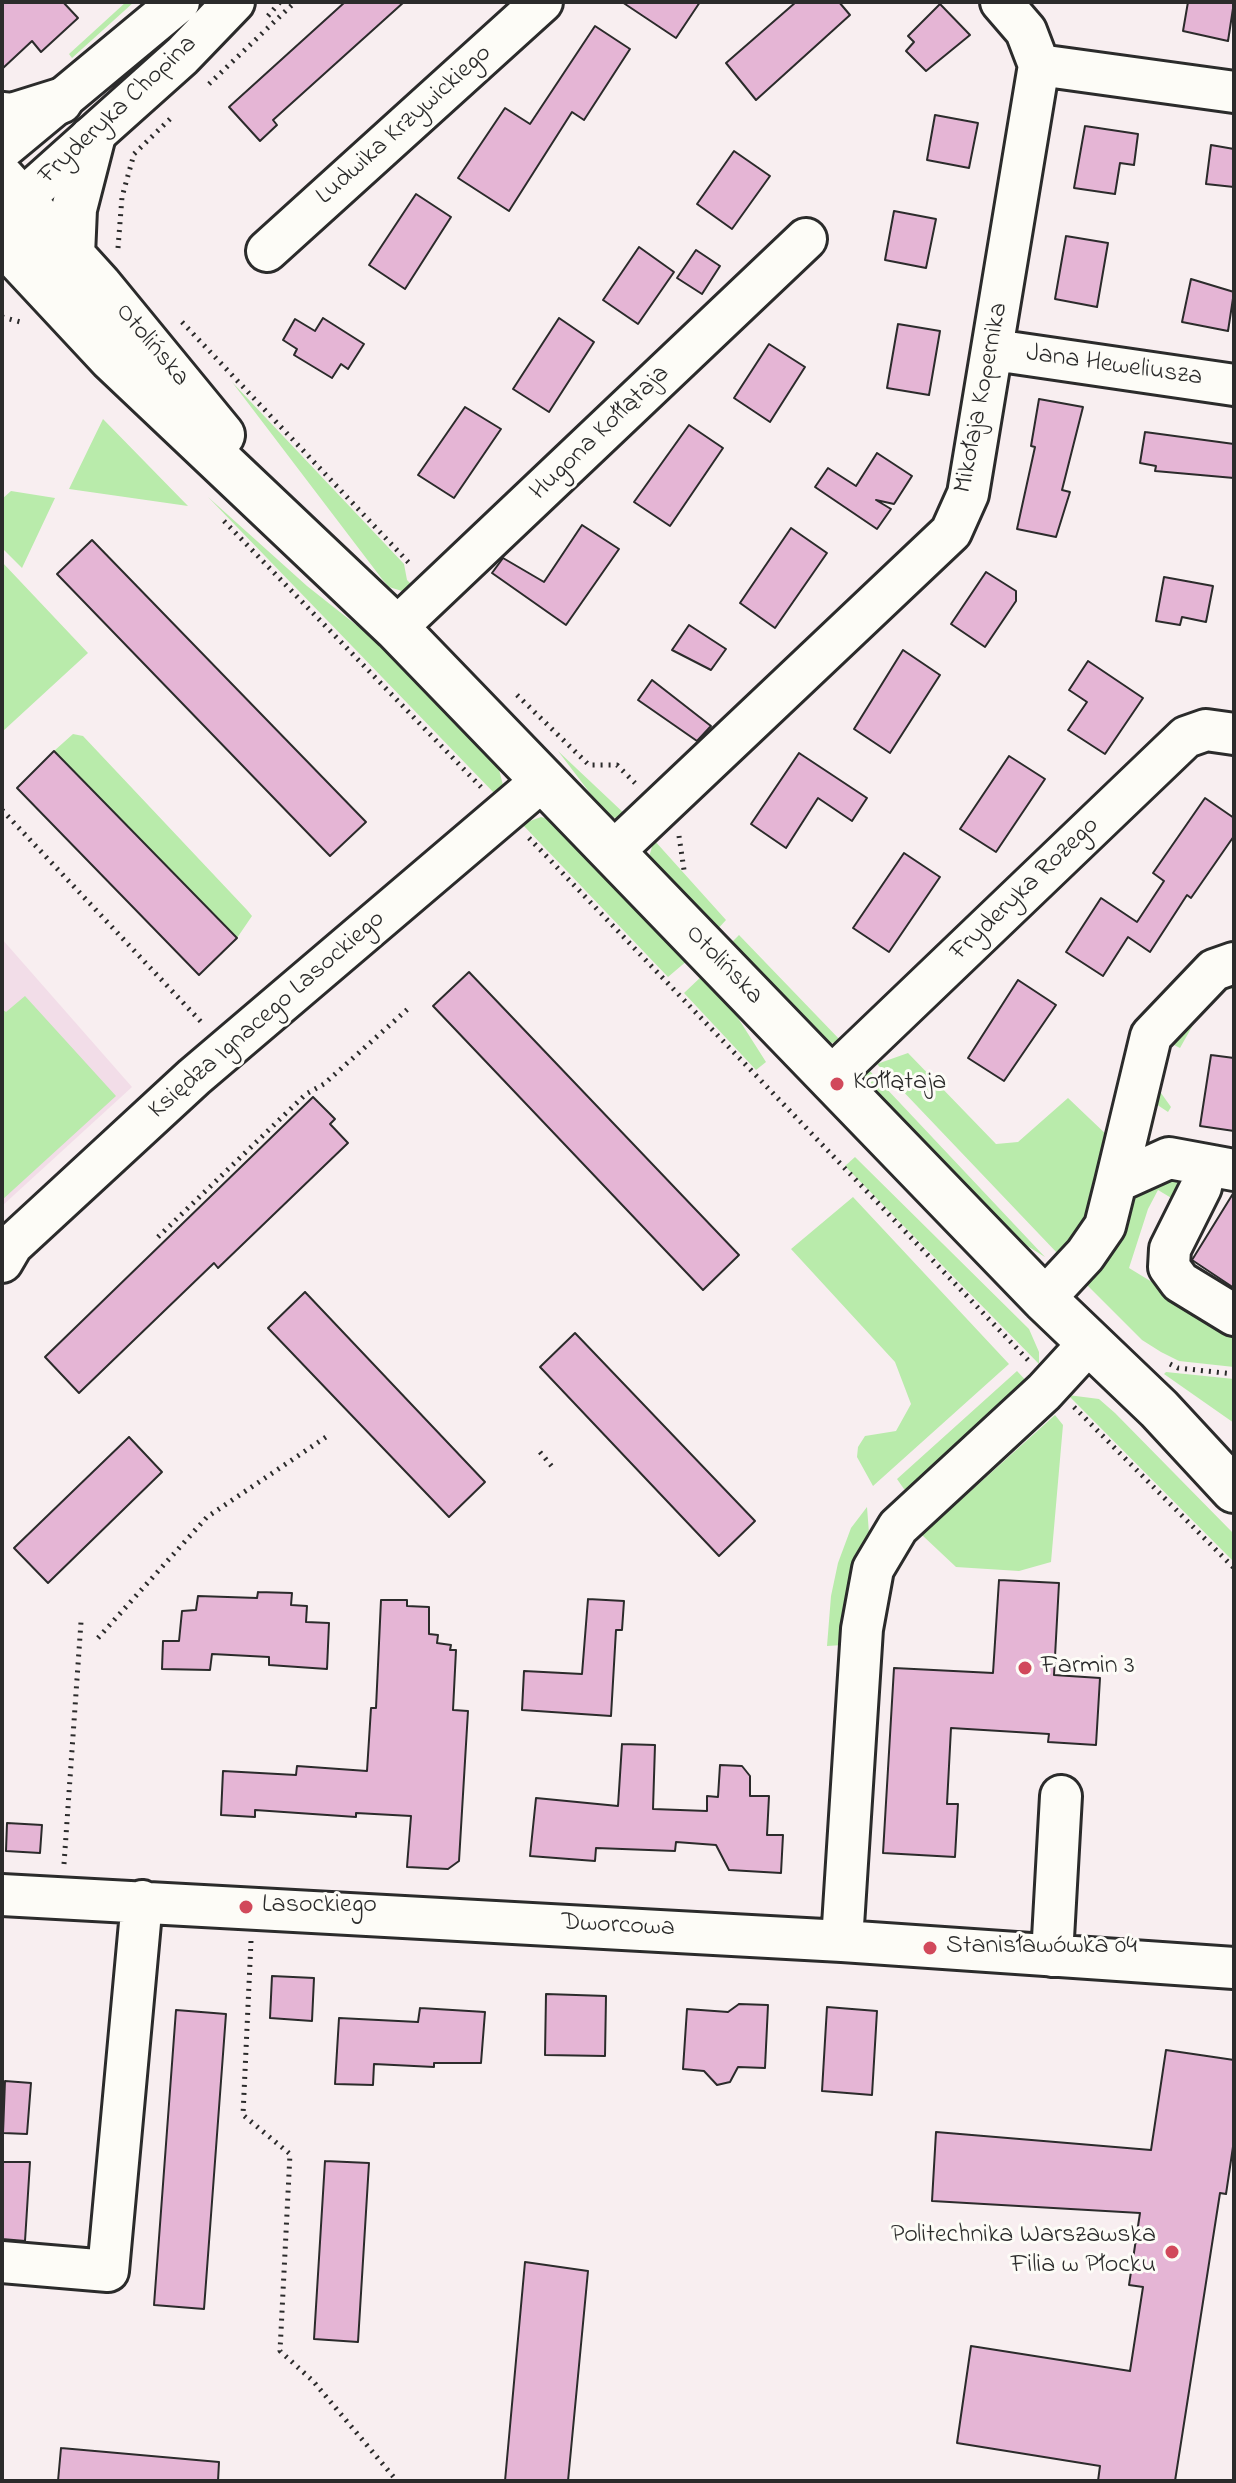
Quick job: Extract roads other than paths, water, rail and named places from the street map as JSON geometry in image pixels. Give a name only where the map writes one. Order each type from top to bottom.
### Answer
[{"type":"main road","points":[[2,115],[12,116],[60,101]]},
{"type":"main road","points":[[39,272],[74,209],[92,139]]},
{"type":"main road","name":"Otolińska","points":[[9,199],[39,272]]},
{"type":"main road","name":"Otolińska","points":[[2,241],[187,389],[289,523],[544,779],[1044,1299],[1159,1409],[1234,1490]]},
{"type":"main road","name":"Otolińska","points":[[1159,1409],[1234,1455]]},
{"type":"street","name":"Fryderyka Chopina","points":[[2,149],[179,2]]},
{"type":"street","name":"Fryderyka Chopina","points":[[9,199],[92,139],[182,56],[234,2]]},
{"type":"street","name":"Ludwika Krzywickiego","points":[[267,251],[542,2]]},
{"type":"street","points":[[1001,2],[1026,31],[1039,65],[1234,92]]},
{"type":"street","name":"Mikołaja Kopernika","points":[[613,852],[951,532],[968,494],[1039,65]]},
{"type":"street","name":"Hugona Kołłątaja","points":[[396,628],[806,239]]},
{"type":"street","name":"Jana Heweliusza","points":[[994,350],[1234,385]]},
{"type":"street","name":"Fryderyka Rozego","points":[[831,1077],[1186,737],[1206,730],[1234,734]]},
{"type":"street","name":"Księdza Ignacego Lasockiego","points":[[2,1262],[12,1245],[227,1049],[544,779]]},
{"type":"street","points":[[1044,1299],[1085,1255],[1105,1226],[1151,1036],[1214,970],[1234,963]]},
{"type":"street","points":[[1116,1182],[1169,1158],[1220,1167]]},
{"type":"street","points":[[1220,1167],[1201,1187],[1170,1249],[1169,1267],[1180,1282],[1234,1315]]},
{"type":"street","points":[[842,1941],[862,1629],[873,1569],[898,1527],[1051,1384],[1089,1343]]},
{"type":"street","points":[[1052,1956],[1061,1796]]},
{"type":"street","name":"Dworcowa","points":[[2,1895],[842,1941],[1234,1968]]},
{"type":"street","points":[[2,2262],[108,2271],[142,1901]]},
{"type":"place","name":"Kołłątaja","points":[[837,1084]]},
{"type":"place","name":"Farmin 3","points":[[1025,1668]]},
{"type":"place","name":"Lasockiego","points":[[246,1907]]},
{"type":"place","name":"Stanisławówka 04","points":[[930,1948]]},
{"type":"place","name":"Politechnika Warszawska Filia w Płocku","points":[[1172,2252]]}]
